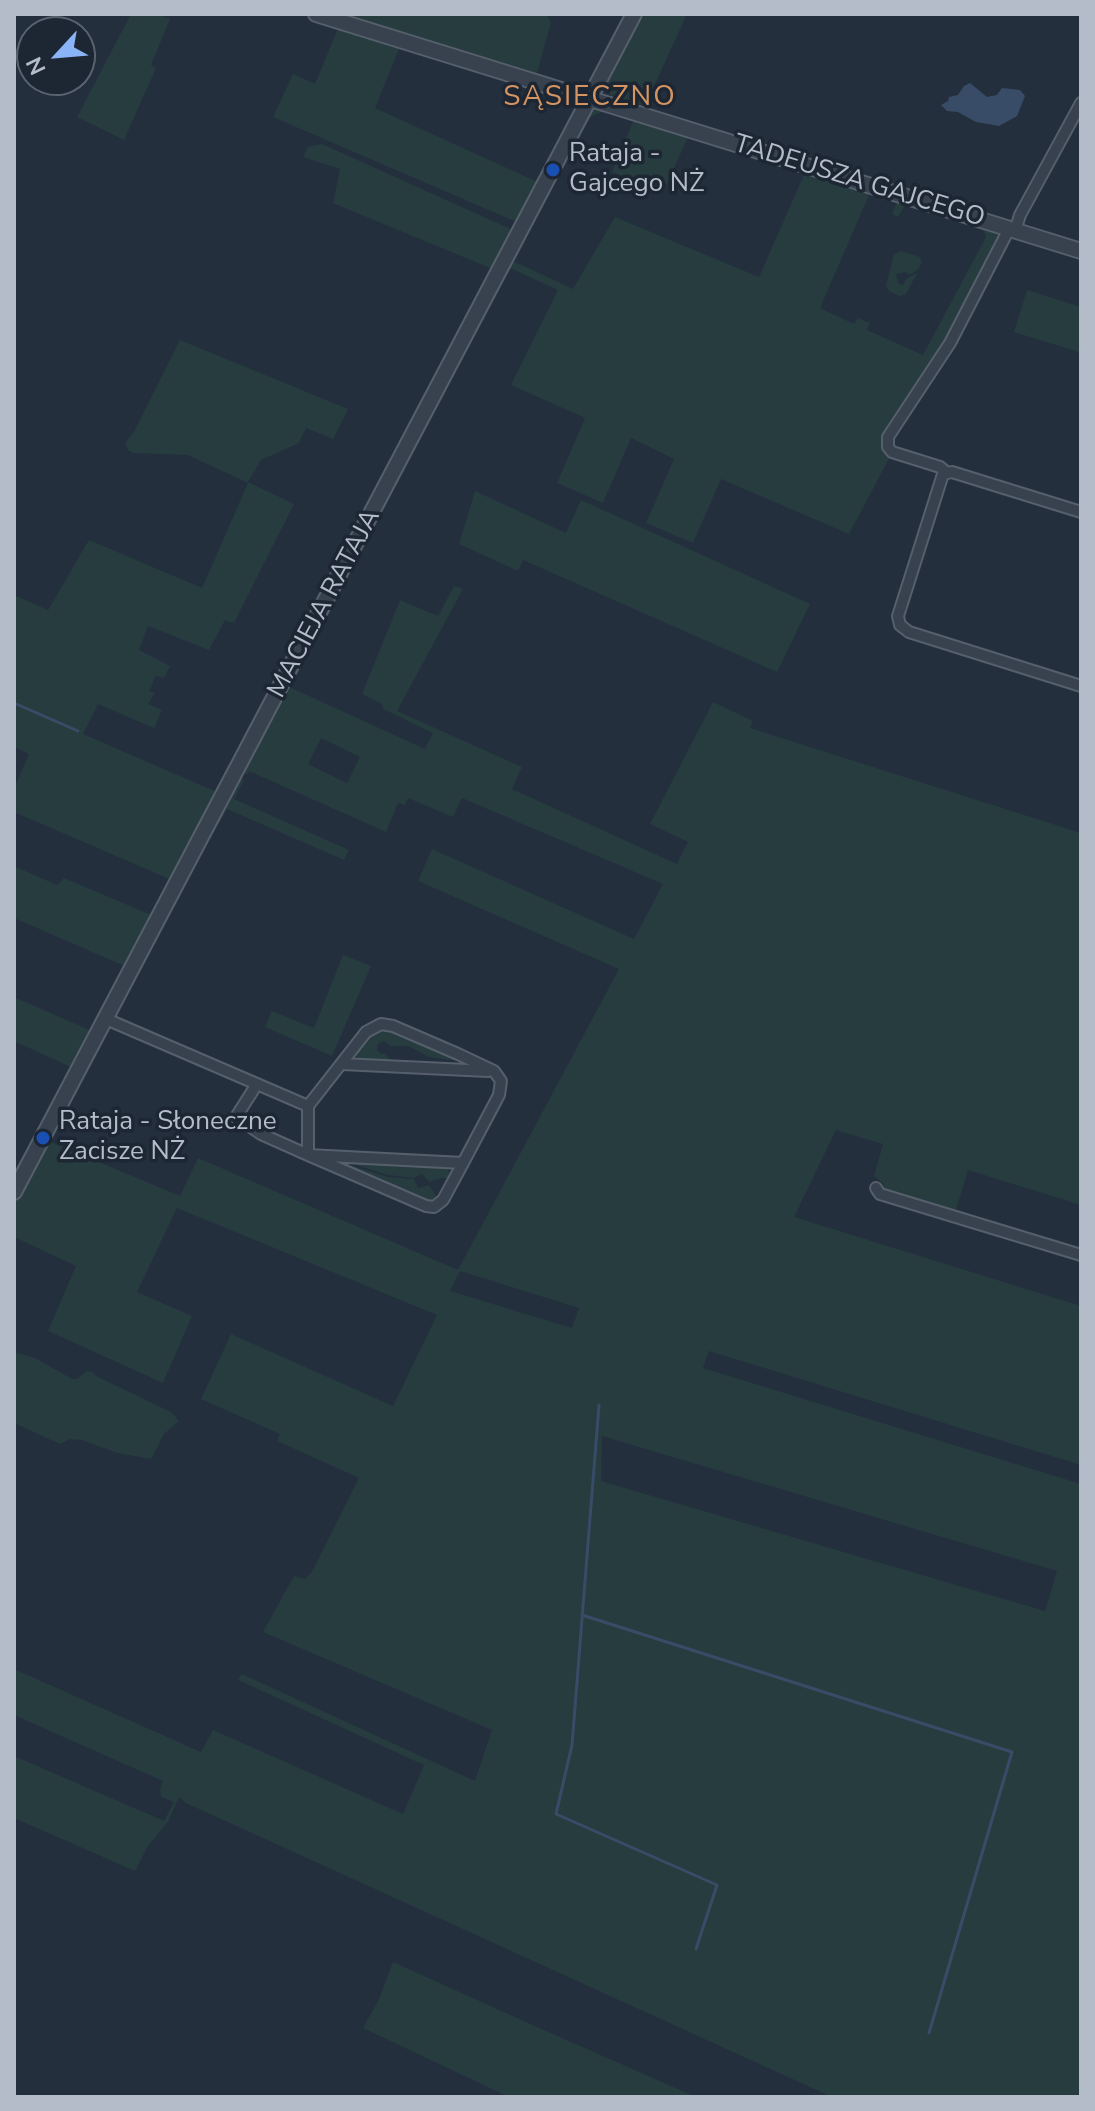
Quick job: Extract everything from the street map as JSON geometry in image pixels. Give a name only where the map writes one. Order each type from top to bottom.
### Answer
[{"type":"street","name":"TADEUSZA GAJCEGO","points":[[316,14],[1081,251]]},
{"type":"street","name":"MACIEJA RATAJA","points":[[14,1192],[634,14]]},
{"type":"street","points":[[1081,103],[949,343],[889,435],[888,444],[895,453],[940,467],[946,472],[1081,512]]},
{"type":"street","points":[[946,472],[938,481],[899,612],[900,625],[909,632],[1081,686]]},
{"type":"street","points":[[106,1019],[308,1106]]},
{"type":"street","points":[[257,1084],[236,1117],[261,1134],[308,1155],[430,1207],[441,1203],[500,1092],[501,1081],[494,1071],[383,1024],[368,1031],[308,1106],[308,1155]]},
{"type":"street","points":[[342,1064],[494,1071]]},
{"type":"street","points":[[308,1155],[463,1163]]},
{"type":"street","points":[[876,1188],[880,1194],[1081,1255]]},
{"type":"green space","points":[[131,14],[158,14],[170,19],[151,65],[156,68],[124,140],[77,117],[88,96],[96,96],[96,81]]},
{"type":"green space","points":[[329,14],[546,14],[551,22],[536,77]]},
{"type":"green space","points":[[643,14],[687,14],[645,106],[611,95],[602,87],[636,18],[640,19]]},
{"type":"green space","points":[[339,26],[401,44],[375,108],[542,184],[521,224],[273,117],[293,74],[315,84]]},
{"type":"green space","points":[[592,106],[715,143],[714,147],[711,143],[688,137],[663,192],[612,172],[634,119],[603,111],[590,117],[581,134],[576,131]]},
{"type":"green space","points":[[322,144],[515,231],[497,271],[333,203],[340,169],[303,157],[308,147]]},
{"type":"green space","points":[[806,170],[907,202],[898,217],[892,214],[897,202],[870,193],[820,308],[854,324],[858,318],[869,323],[872,317],[867,330],[923,355],[986,237],[983,229],[914,207],[1002,232],[931,369],[882,436],[882,445],[891,455],[849,534],[721,479],[693,543],[646,523],[674,459],[631,438],[603,503],[557,483],[585,418],[511,385],[558,290],[510,268],[495,297],[492,294],[524,232],[529,231],[513,261],[573,289],[615,217],[759,277]]},
{"type":"green space","points":[[901,251],[920,257],[922,262],[918,270],[909,275],[905,272],[896,274],[898,283],[903,285],[906,279],[917,273],[906,294],[899,296],[886,286],[894,254]]},
{"type":"green space","points":[[1027,290],[1081,307],[1079,352],[1014,332]]},
{"type":"green space","points":[[180,340],[348,409],[333,439],[306,428],[299,443],[261,460],[248,482],[294,504],[234,623],[225,620],[209,650],[148,626],[139,650],[170,666],[164,678],[156,676],[149,691],[155,693],[148,704],[162,710],[154,728],[98,704],[83,734],[219,793],[174,881],[14,812],[14,788],[29,754],[14,747],[14,595],[48,610],[89,540],[202,588],[248,483],[188,455],[134,453],[125,443],[134,432]]},
{"type":"green space","points":[[475,491],[566,533],[581,500],[810,604],[777,672],[523,560],[518,571],[459,544]]},
{"type":"green space","points":[[454,586],[463,589],[397,711],[522,767],[512,789],[677,864],[688,842],[650,824],[713,702],[753,721],[750,728],[1081,833],[1081,1205],[968,1170],[956,1210],[963,1213],[961,1216],[883,1190],[884,1184],[874,1176],[883,1144],[836,1130],[794,1217],[1081,1306],[1081,1465],[709,1351],[703,1368],[1081,1484],[1081,2097],[832,2097],[186,1803],[179,1797],[168,1822],[148,1846],[135,1871],[14,1818],[14,1756],[164,1821],[174,1802],[161,1797],[163,1781],[14,1715],[14,1669],[201,1752],[213,1730],[403,1814],[424,1765],[238,1680],[242,1674],[475,1781],[492,1730],[263,1632],[294,1576],[305,1579],[313,1570],[359,1478],[277,1441],[280,1434],[201,1399],[231,1334],[393,1406],[437,1315],[177,1208],[137,1292],[192,1316],[163,1383],[48,1331],[76,1266],[14,1237],[14,1201],[47,1145],[56,1123],[60,1123],[51,1142],[180,1196],[198,1158],[458,1270],[619,969],[418,881],[432,849],[634,939],[663,884],[462,798],[453,817],[408,798],[405,805],[398,803],[386,832],[243,771],[287,686],[425,749],[433,733],[383,709],[382,704],[362,694],[400,600],[438,616]],"holes":[[[321,738],[360,757],[347,783],[308,764]],[[460,1271],[579,1308],[572,1328],[450,1291]],[[602,1436],[1057,1571],[1045,1611],[601,1481]]]},
{"type":"green space","points":[[238,776],[244,780],[234,799],[349,850],[344,860],[227,809],[209,841],[206,836]]},
{"type":"green space","points":[[14,866],[57,885],[64,878],[156,917],[129,968],[14,918]]},
{"type":"green space","points":[[343,955],[371,966],[332,1056],[265,1027],[272,1011],[314,1028]]},
{"type":"green space","points":[[14,997],[94,1032],[75,1069],[14,1041]]},
{"type":"green space","points":[[385,1028],[460,1059],[429,1057],[408,1046],[391,1046],[384,1041],[378,1044],[377,1050],[386,1054],[391,1062],[357,1059],[356,1052],[369,1034]]},
{"type":"green space","points":[[352,1161],[446,1167],[451,1178],[429,1182],[422,1174],[414,1178],[388,1175],[353,1164]]},
{"type":"green space","points":[[352,1166],[388,1177],[414,1179],[418,1188],[429,1185],[439,1200],[428,1203],[350,1169]]},
{"type":"green space","points":[[14,1352],[35,1358],[72,1379],[87,1371],[92,1372],[171,1412],[179,1421],[164,1434],[151,1459],[117,1453],[82,1440],[70,1439],[60,1444],[14,1423]]},
{"type":"green space","points":[[393,1962],[696,2097],[509,2097],[363,2028],[379,1999]]},
{"type":"water","points":[[970,83],[987,97],[997,95],[1002,88],[1020,90],[1025,96],[1017,116],[999,126],[976,122],[958,112],[947,111],[941,105]]},
{"type":"waterway","points":[[14,703],[78,731]]},
{"type":"waterway","points":[[599,1405],[572,1745],[556,1814],[717,1885],[696,1949]]},
{"type":"waterway","points":[[582,1615],[1012,1752],[929,2033]]},
{"type":"place","name":"Rataja - Gajcego NŻ","points":[[553,170]]},
{"type":"place","name":"Rataja - Słoneczne Zacisze NŻ","points":[[43,1138]]},
{"type":"district","name":"SĄSIECZNO","points":[[590,98]]}]
